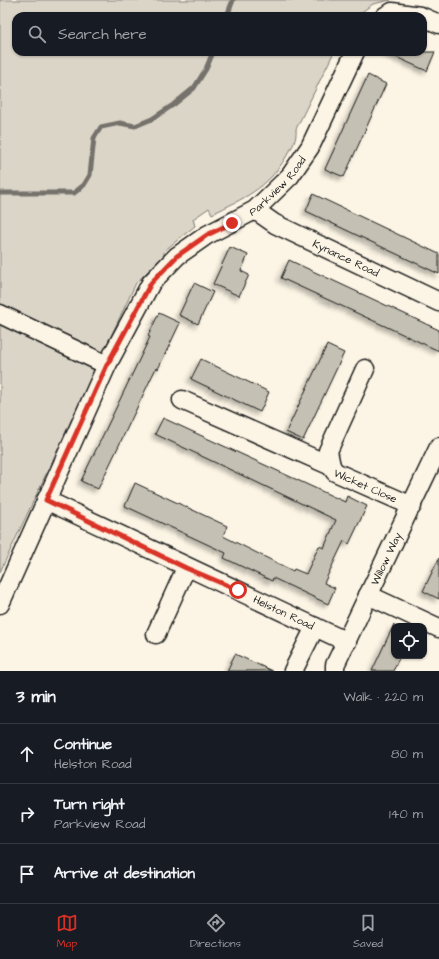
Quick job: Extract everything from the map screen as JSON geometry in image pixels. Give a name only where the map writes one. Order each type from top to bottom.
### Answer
[{"type":"street","points":[[427,19],[439,24]]},
{"type":"street","name":"Parkview Road","points":[[0,604],[107,365],[151,283],[177,256],[207,235],[255,210],[290,176],[310,147],[353,56]]},
{"type":"street","name":"Kynance Road","points":[[255,210],[275,224],[439,302]]},
{"type":"street","points":[[0,314],[107,365]]},
{"type":"street","name":"Wicket Close","points":[[366,369],[328,451],[331,466],[336,472],[412,506]]},
{"type":"street","points":[[182,400],[331,466]]},
{"type":"street","name":"Willow Way","points":[[335,671],[336,665],[368,595],[439,448]]},
{"type":"street","name":"Helston Road","points":[[46,500],[186,568],[238,590],[347,642]]},
{"type":"street","points":[[156,634],[186,568]]},
{"type":"street","points":[[368,595],[439,628]]},
{"type":"street","points":[[293,671],[315,627]]},
{"type":"shaded area","points":[[0,0],[391,0],[373,4],[362,12],[12,12],[12,56],[332,56],[296,129],[296,137],[292,147],[279,168],[254,192],[212,214],[209,208],[193,219],[195,226],[164,251],[164,255],[136,283],[0,572]]},
{"type":"building","points":[[427,52],[435,52],[427,71],[394,56],[427,56]]},
{"type":"building","points":[[368,75],[386,84],[344,177],[325,169]]},
{"type":"building","points":[[313,194],[439,254],[439,274],[306,211]]},
{"type":"building","points":[[230,247],[248,255],[241,271],[249,275],[239,296],[213,284]]},
{"type":"building","points":[[289,260],[439,330],[439,351],[281,278]]},
{"type":"building","points":[[194,283],[213,292],[198,324],[179,315]]},
{"type":"building","points":[[159,313],[180,323],[158,369],[156,368],[98,489],[81,481],[150,337],[148,336]]},
{"type":"building","points":[[327,345],[344,353],[303,440],[286,432]]},
{"type":"building","points":[[201,359],[269,392],[260,412],[191,379]]},
{"type":"building","points":[[163,418],[345,502],[347,496],[367,506],[349,544],[344,541],[324,583],[335,588],[328,604],[273,578],[272,581],[224,558],[226,553],[125,506],[135,483],[227,526],[223,536],[293,571],[294,569],[306,574],[319,546],[324,548],[336,520],[155,434]]},
{"type":"building","points":[[439,558],[439,599],[423,591]]},
{"type":"building","points":[[391,630],[391,659],[399,659],[393,671],[372,671]]},
{"type":"building","points":[[235,654],[272,671],[227,671]]},
{"type":"waterway","points":[[228,12],[233,0]]},
{"type":"waterway","points":[[0,193],[74,193],[84,185],[90,175],[94,138],[101,127],[120,123],[135,126],[152,119],[173,105],[194,88],[206,69],[211,56]]},
{"type":"route","points":[[232,223],[207,235],[177,256],[151,283],[107,365],[46,500],[186,568],[238,590]]}]
